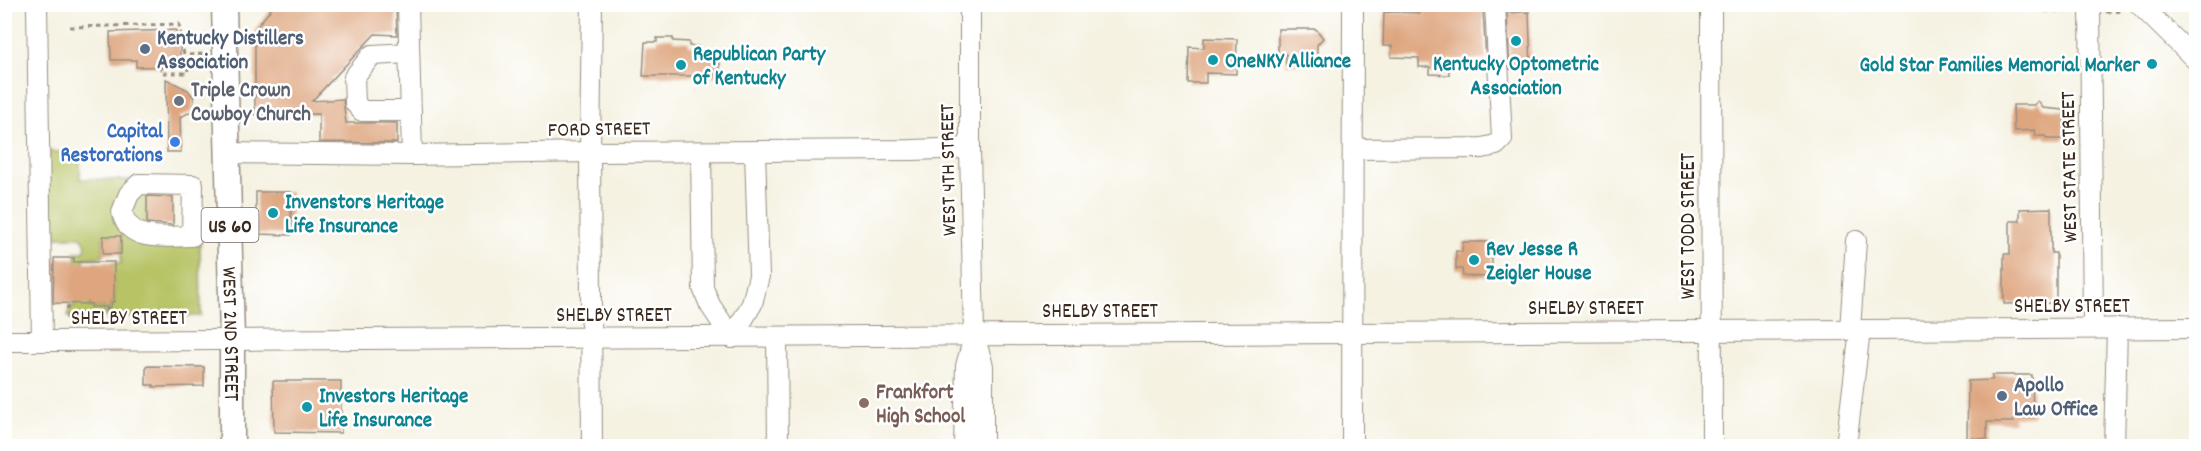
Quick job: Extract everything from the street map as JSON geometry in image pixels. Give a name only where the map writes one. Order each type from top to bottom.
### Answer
[{"type":"main road","name":"WEST 2ND STREET","points":[[224,4],[232,341],[232,447]]},
{"type":"street","points":[[38,4],[42,341]]},
{"type":"street","points":[[408,4],[412,155]]},
{"type":"street","points":[[592,4],[590,152],[592,447]]},
{"type":"street","name":"WEST 4TH STREET","points":[[970,4],[974,335],[983,366],[983,447]]},
{"type":"street","points":[[1352,447],[1353,4]]},
{"type":"street","points":[[1354,149],[1482,148],[1496,145],[1502,139],[1495,4]]},
{"type":"street","name":"WEST TODD STREET","points":[[1711,4],[1712,447]]},
{"type":"street","name":"WEST STATE STREET","points":[[2089,8],[2093,328]]},
{"type":"street","points":[[2130,8],[2196,60]]},
{"type":"street","points":[[409,53],[372,55],[354,77],[355,104],[362,111],[411,111]]},
{"type":"street","name":"FORD STREET","points":[[228,153],[412,155],[970,148]]},
{"type":"street","points":[[701,152],[703,288],[710,305],[732,338],[752,304],[759,276],[755,151]]},
{"type":"street","points":[[1846,447],[1855,330],[1856,241]]},
{"type":"street","points":[[2114,447],[2117,328]]},
{"type":"street","name":"SHELBY STREET","points":[[4,341],[2196,328]]},
{"type":"street","name":"WEST 4TH STREET","points":[[964,447],[966,366],[974,335]]},
{"type":"street","points":[[777,337],[778,447]]},
{"type":"path","points":[[2039,4],[2045,11],[2130,8]]},
{"type":"path","points":[[70,27],[179,24],[188,72],[161,74],[161,66]]},
{"type":"path","points":[[184,55],[203,54]]},
{"type":"path","points":[[68,303],[68,319]]},
{"type":"path","points":[[106,307],[106,319]]},
{"type":"green space","points":[[47,152],[80,152],[80,179],[130,180],[120,220],[200,241],[201,316],[108,317],[108,307],[111,307],[114,302],[113,263],[121,263],[121,237],[103,236],[103,257],[84,258],[84,276],[91,307],[105,307],[105,317],[68,317],[69,308],[80,302],[74,252],[84,252],[86,244],[81,237],[56,237],[52,240],[52,247],[47,249]]},
{"type":"green space","points":[[147,193],[147,230],[143,231],[128,209],[139,194]]},
{"type":"building","points":[[275,4],[389,4],[389,6],[396,6],[397,35],[375,34],[312,101],[343,99],[346,123],[397,123],[397,143],[319,142],[319,114],[255,115],[255,29]]},
{"type":"building","points":[[1483,9],[1486,60],[1449,60],[1449,75],[1430,74],[1430,67],[1419,67],[1419,58],[1391,57],[1392,46],[1383,46],[1384,12],[1419,13],[1419,10]]},
{"type":"building","name":"Kentucky Optometric Association","points":[[1529,12],[1531,69],[1510,69],[1507,13]]},
{"type":"building","points":[[1278,29],[1316,29],[1323,38],[1317,45],[1317,63],[1286,65],[1286,54],[1278,54]]},
{"type":"building","name":"Kentucky Distillers Association","points":[[176,30],[177,43],[180,43],[180,66],[136,67],[136,60],[111,60],[110,32]]},
{"type":"building","name":"Republican Party of Kentucky","points":[[657,38],[673,38],[673,41],[689,42],[689,46],[698,46],[697,54],[720,54],[720,76],[643,76],[645,42],[657,42]]},
{"type":"building","name":"OneNKY Alliance","points":[[1204,38],[1237,39],[1236,74],[1206,73],[1206,83],[1188,83],[1189,47],[1204,48]]},
{"type":"building","points":[[166,79],[188,90],[194,98],[191,112],[180,117],[181,152],[167,152]]},
{"type":"building","points":[[2038,101],[2043,108],[2064,110],[2064,139],[2047,139],[2045,136],[2036,136],[2035,130],[2014,131],[2013,105],[2034,105]]},
{"type":"building","name":"Invenstors Heritage Life Insurance","points":[[256,192],[291,192],[291,235],[256,234]]},
{"type":"building","points":[[147,196],[173,197],[173,225],[147,223]]},
{"type":"building","points":[[2051,208],[2051,253],[2056,253],[2056,303],[2004,304],[2004,254],[2010,254],[2010,221],[2020,221],[2020,209]]},
{"type":"building","points":[[103,236],[121,236],[121,254],[103,254]]},
{"type":"building","name":"Rev Jesse R Zeigler House","points":[[1463,242],[1492,242],[1492,277],[1463,276],[1462,269],[1456,269],[1456,251],[1462,252]]},
{"type":"building","points":[[54,258],[74,258],[74,262],[114,262],[114,302],[111,307],[53,303]]},
{"type":"building","points":[[146,366],[204,367],[204,386],[153,387],[154,385],[146,385]]},
{"type":"building","points":[[1992,375],[2032,375],[2033,417],[2014,417],[2014,422],[1987,422],[1987,439],[1967,438],[1968,381],[1992,380]]},
{"type":"building","name":"Investors Heritage Life Insurance","points":[[273,381],[341,381],[341,433],[274,432]]},
{"type":"place","name":"Kentucky Optometric Association","points":[[1516,41]]},
{"type":"place","name":"Kentucky Distillers Association","points":[[145,49]]},
{"type":"place","name":"OneNKY Alliance","points":[[1213,60]]},
{"type":"place","name":"Gold Star Families Memorial Marker","points":[[2152,64]]},
{"type":"place","name":"Republican Party of Kentucky","points":[[681,65]]},
{"type":"place","name":"Triple Crown Cowboy Church","points":[[179,101]]},
{"type":"place","name":"Capital Restorations","points":[[175,142]]},
{"type":"place","name":"Invenstors Heritage Life Insurance","points":[[273,213]]},
{"type":"place","name":"Rev Jesse R Zeigler House","points":[[1474,260]]},
{"type":"place","name":"Apollo Law Office","points":[[2002,396]]},
{"type":"place","name":"Frankfort High School","points":[[864,403]]},
{"type":"place","name":"Investors Heritage Life Insurance","points":[[307,407]]}]
